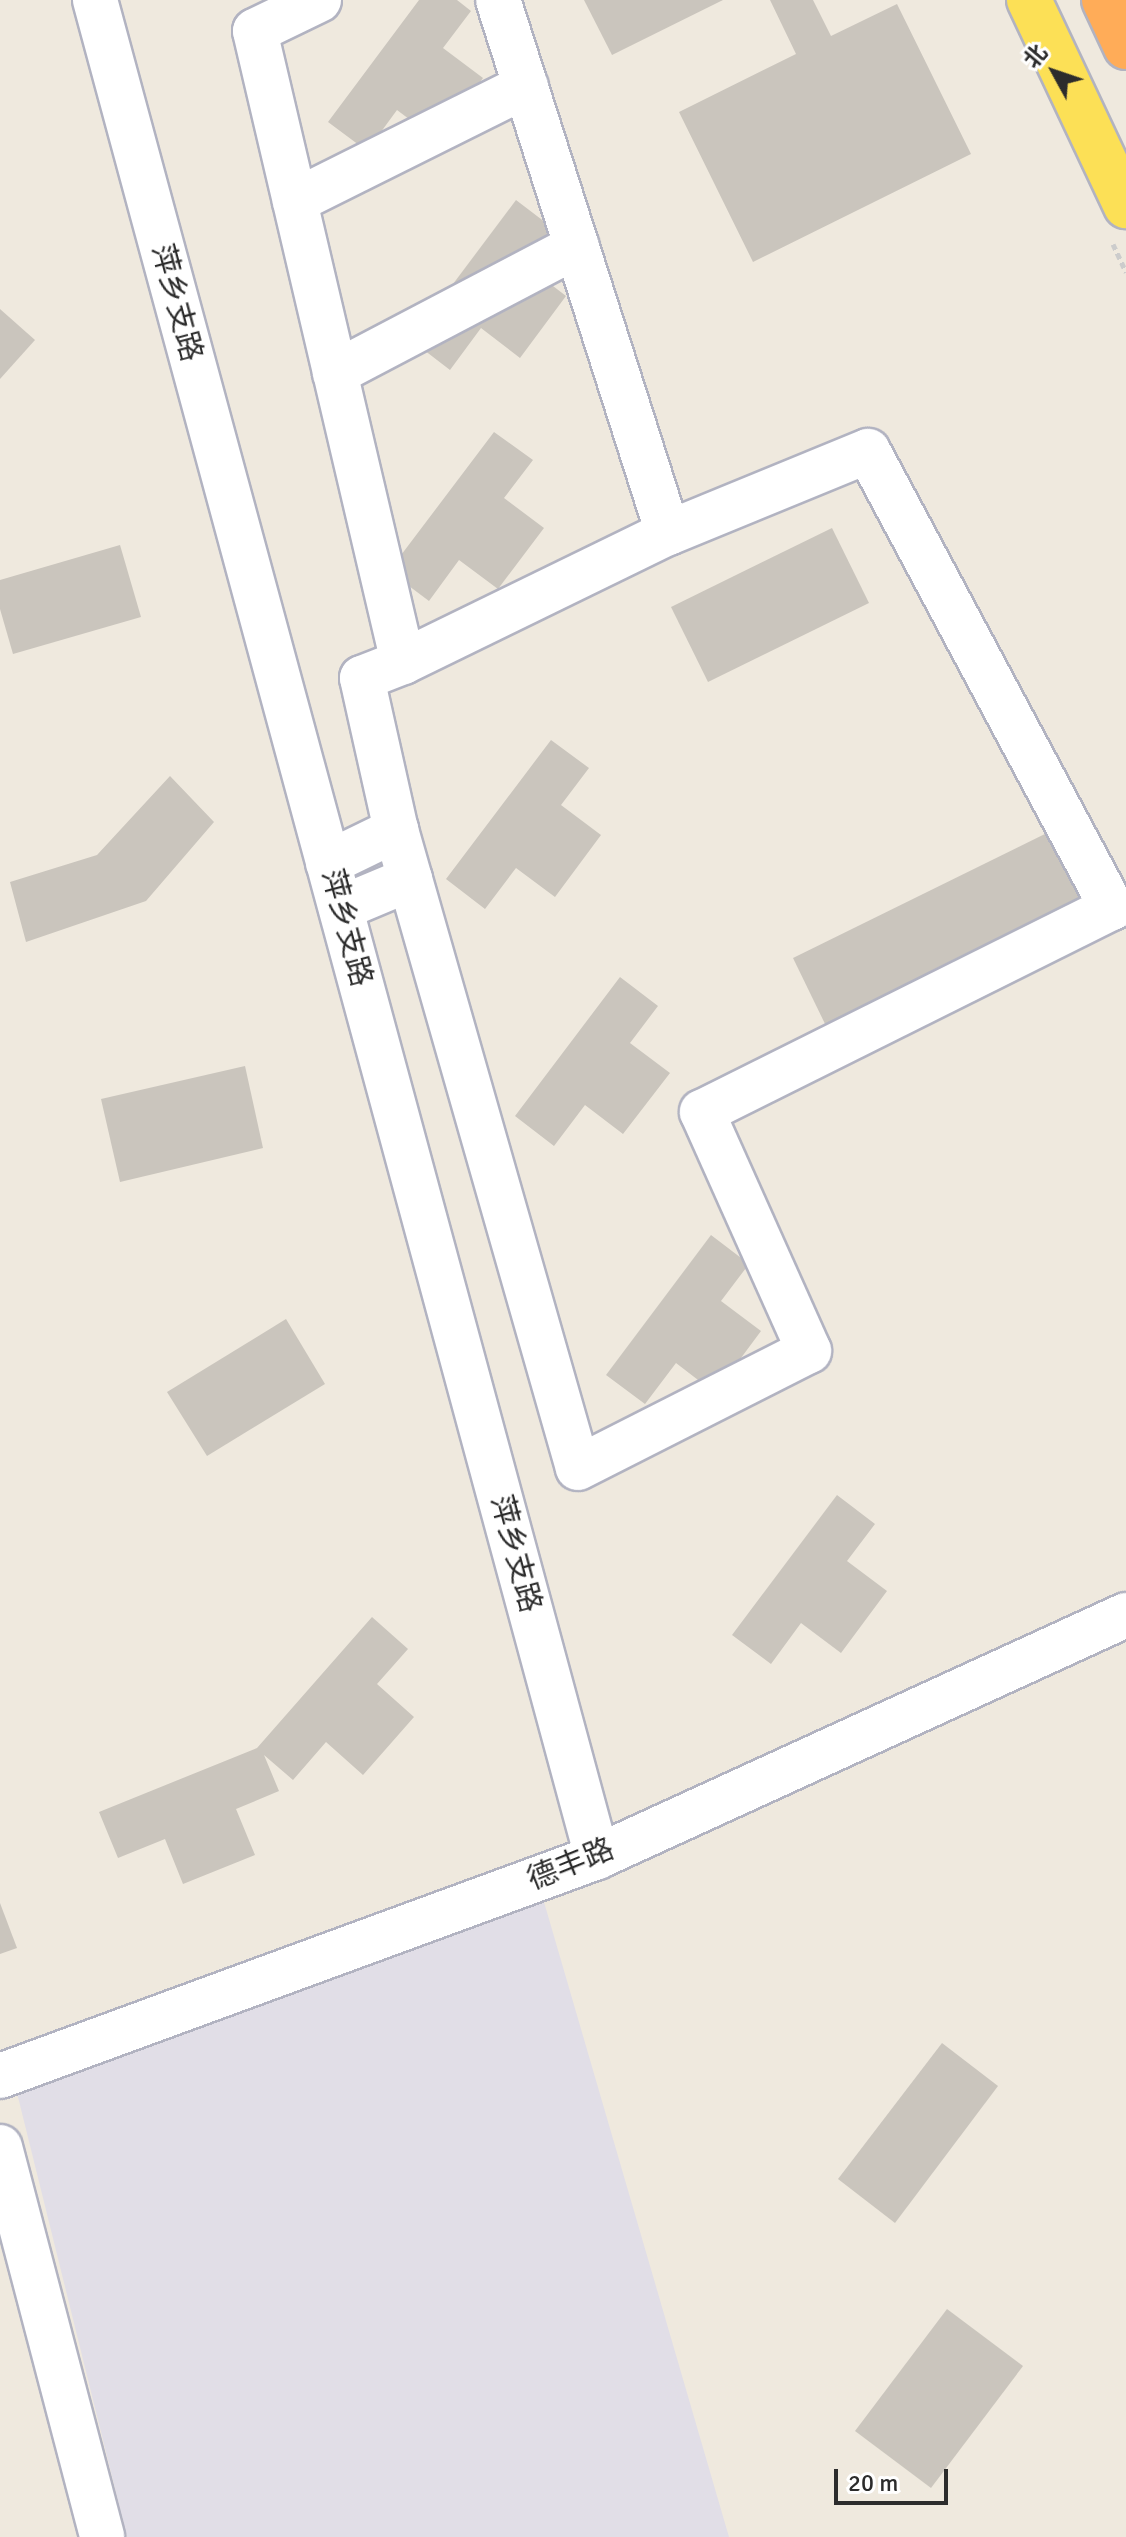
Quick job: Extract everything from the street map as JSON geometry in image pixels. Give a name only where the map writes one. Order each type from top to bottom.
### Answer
[{"type":"highway","points":[[1104,0],[1126,47]]},
{"type":"main road","points":[[1029,0],[1126,206]]},
{"type":"street","name":"萍乡支路","points":[[95,0],[597,1857]]},
{"type":"street","points":[[319,0],[255,31],[403,662]]},
{"type":"street","points":[[498,0],[668,533]]},
{"type":"street","points":[[295,201],[526,86]]},
{"type":"street","points":[[335,373],[577,246]]},
{"type":"street","points":[[868,451],[1112,908],[702,1112],[809,1351],[578,1468],[396,830],[362,678],[403,662],[668,533],[868,451]]},
{"type":"street","points":[[328,863],[396,830]]},
{"type":"street","points":[[341,908],[410,879]]},
{"type":"street","name":"德丰路","points":[[0,2076],[597,1857],[1126,1615]]},
{"type":"street","points":[[0,2147],[102,2537]]},
{"type":"shaded area","points":[[544,1902],[729,2537],[127,2537],[17,2093]]},
{"type":"building","points":[[419,0],[457,0],[471,11],[443,48],[483,78],[437,140],[397,110],[367,151],[328,122]]},
{"type":"building","points":[[584,0],[723,0],[612,55]]},
{"type":"building","points":[[770,0],[813,0],[831,36],[897,4],[971,154],[753,262],[679,112],[796,54]]},
{"type":"building","points":[[516,200],[554,229],[527,266],[566,296],[520,358],[481,328],[450,370],[411,340]]},
{"type":"building","points":[[0,309],[35,340],[0,379]]},
{"type":"building","points":[[494,432],[533,460],[504,498],[544,528],[498,589],[459,560],[429,601],[389,571]]},
{"type":"building","points":[[832,528],[869,603],[708,682],[671,607]]},
{"type":"building","points":[[120,545],[141,617],[13,654],[0,609],[0,580]]},
{"type":"building","points":[[551,740],[589,768],[561,805],[601,835],[555,897],[516,868],[485,909],[446,879]]},
{"type":"building","points":[[170,776],[214,822],[146,901],[26,942],[10,882],[97,855]]},
{"type":"building","points":[[1057,828],[1092,899],[828,1030],[793,958]]},
{"type":"building","points":[[620,977],[658,1006],[630,1043],[670,1073],[623,1134],[585,1105],[554,1146],[515,1116]]},
{"type":"building","points":[[245,1066],[263,1148],[120,1182],[101,1099]]},
{"type":"building","points":[[711,1235],[749,1264],[721,1301],[761,1331],[715,1393],[676,1363],[645,1404],[606,1375]]},
{"type":"building","points":[[286,1319],[325,1384],[207,1456],[167,1392]]},
{"type":"building","points":[[837,1495],[875,1524],[847,1561],[887,1591],[841,1653],[801,1623],[771,1664],[732,1635]]},
{"type":"building","points":[[372,1617],[408,1649],[377,1684],[414,1717],[363,1775],[326,1742],[293,1780],[264,1755],[279,1791],[236,1809],[255,1855],[183,1884],[165,1839],[118,1858],[99,1812],[257,1748]]},
{"type":"building","points":[[0,1903],[17,1948],[0,1954]]},
{"type":"building","points":[[942,2043],[998,2086],[895,2223],[838,2179]]},
{"type":"building","points":[[947,2309],[1023,2366],[931,2488],[855,2431]]}]
